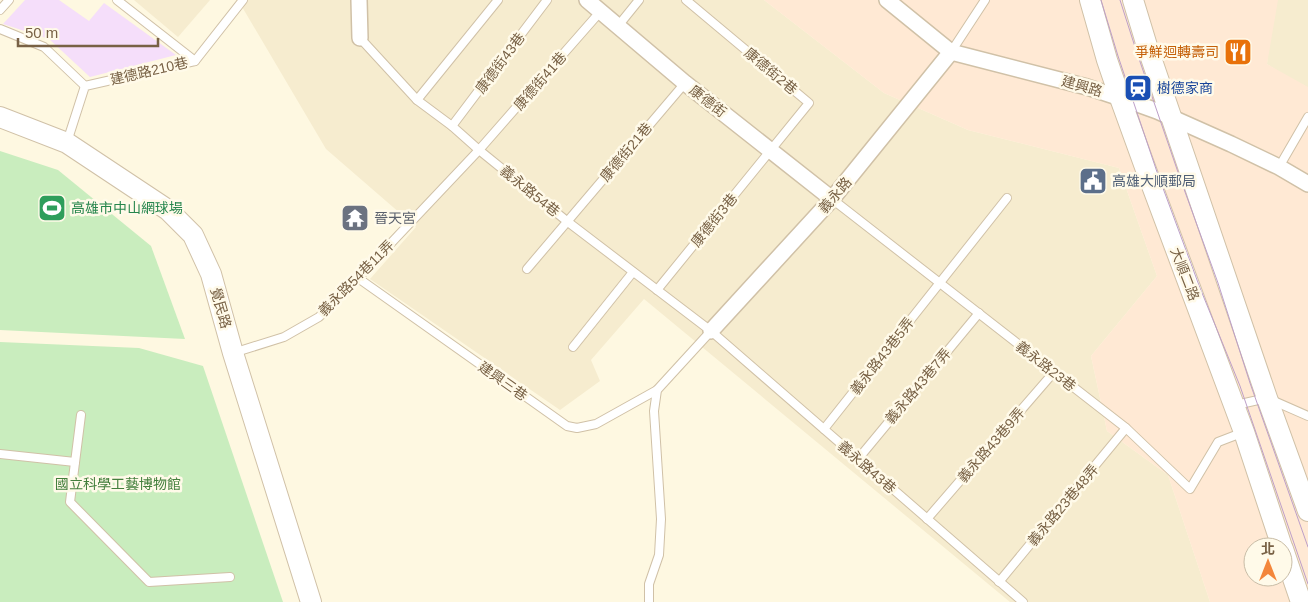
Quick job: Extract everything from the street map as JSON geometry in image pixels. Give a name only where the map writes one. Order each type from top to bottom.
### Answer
[{"type":"street","points":[[359,0],[360,38]]},
{"type":"street","name":"康德街","points":[[587,0],[685,83],[832,199]]},
{"type":"street","name":"建興路","points":[[887,0],[952,52],[1069,82],[1157,111],[1279,167],[1308,184]]},
{"type":"street","name":"大順二路","points":[[1090,0],[1107,60],[1144,167],[1244,432],[1279,537]]},
{"type":"street","points":[[1134,0],[1147,46],[1267,398],[1308,511]]},
{"type":"street","name":"義永路","points":[[711,331],[832,199],[952,52]]},
{"type":"street","name":"覺民路","points":[[0,117],[67,143],[168,210],[193,235],[211,274],[311,602]]},
{"type":"street","name":"大順二路","points":[[1293,578],[1301,602]]},
{"type":"lane","points":[[0,10],[8,0]]},
{"type":"lane","points":[[117,0],[195,61]]},
{"type":"lane","points":[[417,100],[498,0]]},
{"type":"lane","name":"康德街43巷","points":[[452,126],[547,0]]},
{"type":"lane","points":[[618,26],[639,0]]},
{"type":"lane","name":"康德街2巷","points":[[686,0],[809,103],[771,150]]},
{"type":"lane","points":[[952,52],[985,0]]},
{"type":"lane","name":"建德路210巷","points":[[86,86],[195,61],[238,2]]},
{"type":"lane","name":"康德街41巷","points":[[479,150],[600,12]]},
{"type":"lane","points":[[0,28],[44,47],[86,86],[67,143]]},
{"type":"lane","name":"義永路54巷","points":[[360,38],[417,100],[452,126],[568,222],[711,331]]},
{"type":"lane","name":"康德街21巷","points":[[527,269],[685,83]]},
{"type":"lane","points":[[1279,167],[1308,117]]},
{"type":"lane","name":"義永路54巷11弄","points":[[234,353],[284,337],[319,317],[479,150]]},
{"type":"lane","name":"康德街3巷","points":[[657,290],[771,150]]},
{"type":"lane","name":"義永路43巷5弄","points":[[824,429],[1007,198]]},
{"type":"lane","name":"義永路23巷","points":[[832,199],[1126,428],[1190,489],[1218,442],[1244,432]]},
{"type":"lane","points":[[572,347],[633,272]]},
{"type":"lane","name":"建興三巷","points":[[358,278],[567,426],[577,428],[596,424],[657,390],[711,331]]},
{"type":"lane","name":"義永路43巷7弄","points":[[858,459],[979,313]]},
{"type":"lane","name":"義永路43巷","points":[[711,331],[1023,602]]},
{"type":"lane","name":"義永路43巷9弄","points":[[927,519],[1054,372]]},
{"type":"lane","points":[[649,602],[649,584],[659,555],[661,519],[654,411],[657,390]]},
{"type":"lane","points":[[1234,406],[1267,398],[1308,416]]},
{"type":"lane","points":[[81,415],[70,502],[148,582],[230,578]]},
{"type":"lane","name":"義永路23巷48弄","points":[[999,582],[1126,428]]},
{"type":"lane","points":[[0,454],[74,462]]},
{"type":"shaded area","points":[[25,0],[59,0],[89,21],[104,3],[176,55],[90,77],[49,39],[3,24]]},
{"type":"shaded area","points":[[134,0],[210,0],[178,37]]},
{"type":"shaded area","points":[[238,0],[764,0],[884,93],[968,130],[1119,168],[1157,276],[1091,356],[1107,431],[1168,475],[1210,602],[1010,602],[644,299],[591,360],[600,381],[560,410],[370,279],[416,227],[326,149]]},
{"type":"shaded area","points":[[764,0],[1278,0],[1267,64],[1308,87],[1308,602],[1210,602],[1168,475],[1107,431],[1091,356],[1157,276],[1119,168],[968,130],[884,93]]},
{"type":"shaded area","points":[[1273,0],[1308,0],[1308,90],[1267,64]]},
{"type":"green space","name":"高雄市中山網球場","points":[[0,151],[58,170],[151,246],[185,339],[0,330]]},
{"type":"green space","name":"國立科學工藝博物館","points":[[0,342],[139,348],[203,366],[283,602],[0,602]]},
{"type":"tram line","points":[[1101,0],[1157,172],[1200,288],[1240,386],[1308,584]]},
{"type":"tram line","points":[[1120,0],[1180,178],[1218,283],[1250,383],[1308,547]]},
{"type":"place","name":"爭鮮迴轉壽司","points":[[1238,52]]},
{"type":"place","name":"樹德家商","points":[[1138,88]]},
{"type":"place","name":"高雄大順郵局","points":[[1093,181]]},
{"type":"place","name":"高雄市中山網球場","points":[[52,208]]},
{"type":"place","name":"晉天宮","points":[[355,218]]}]
